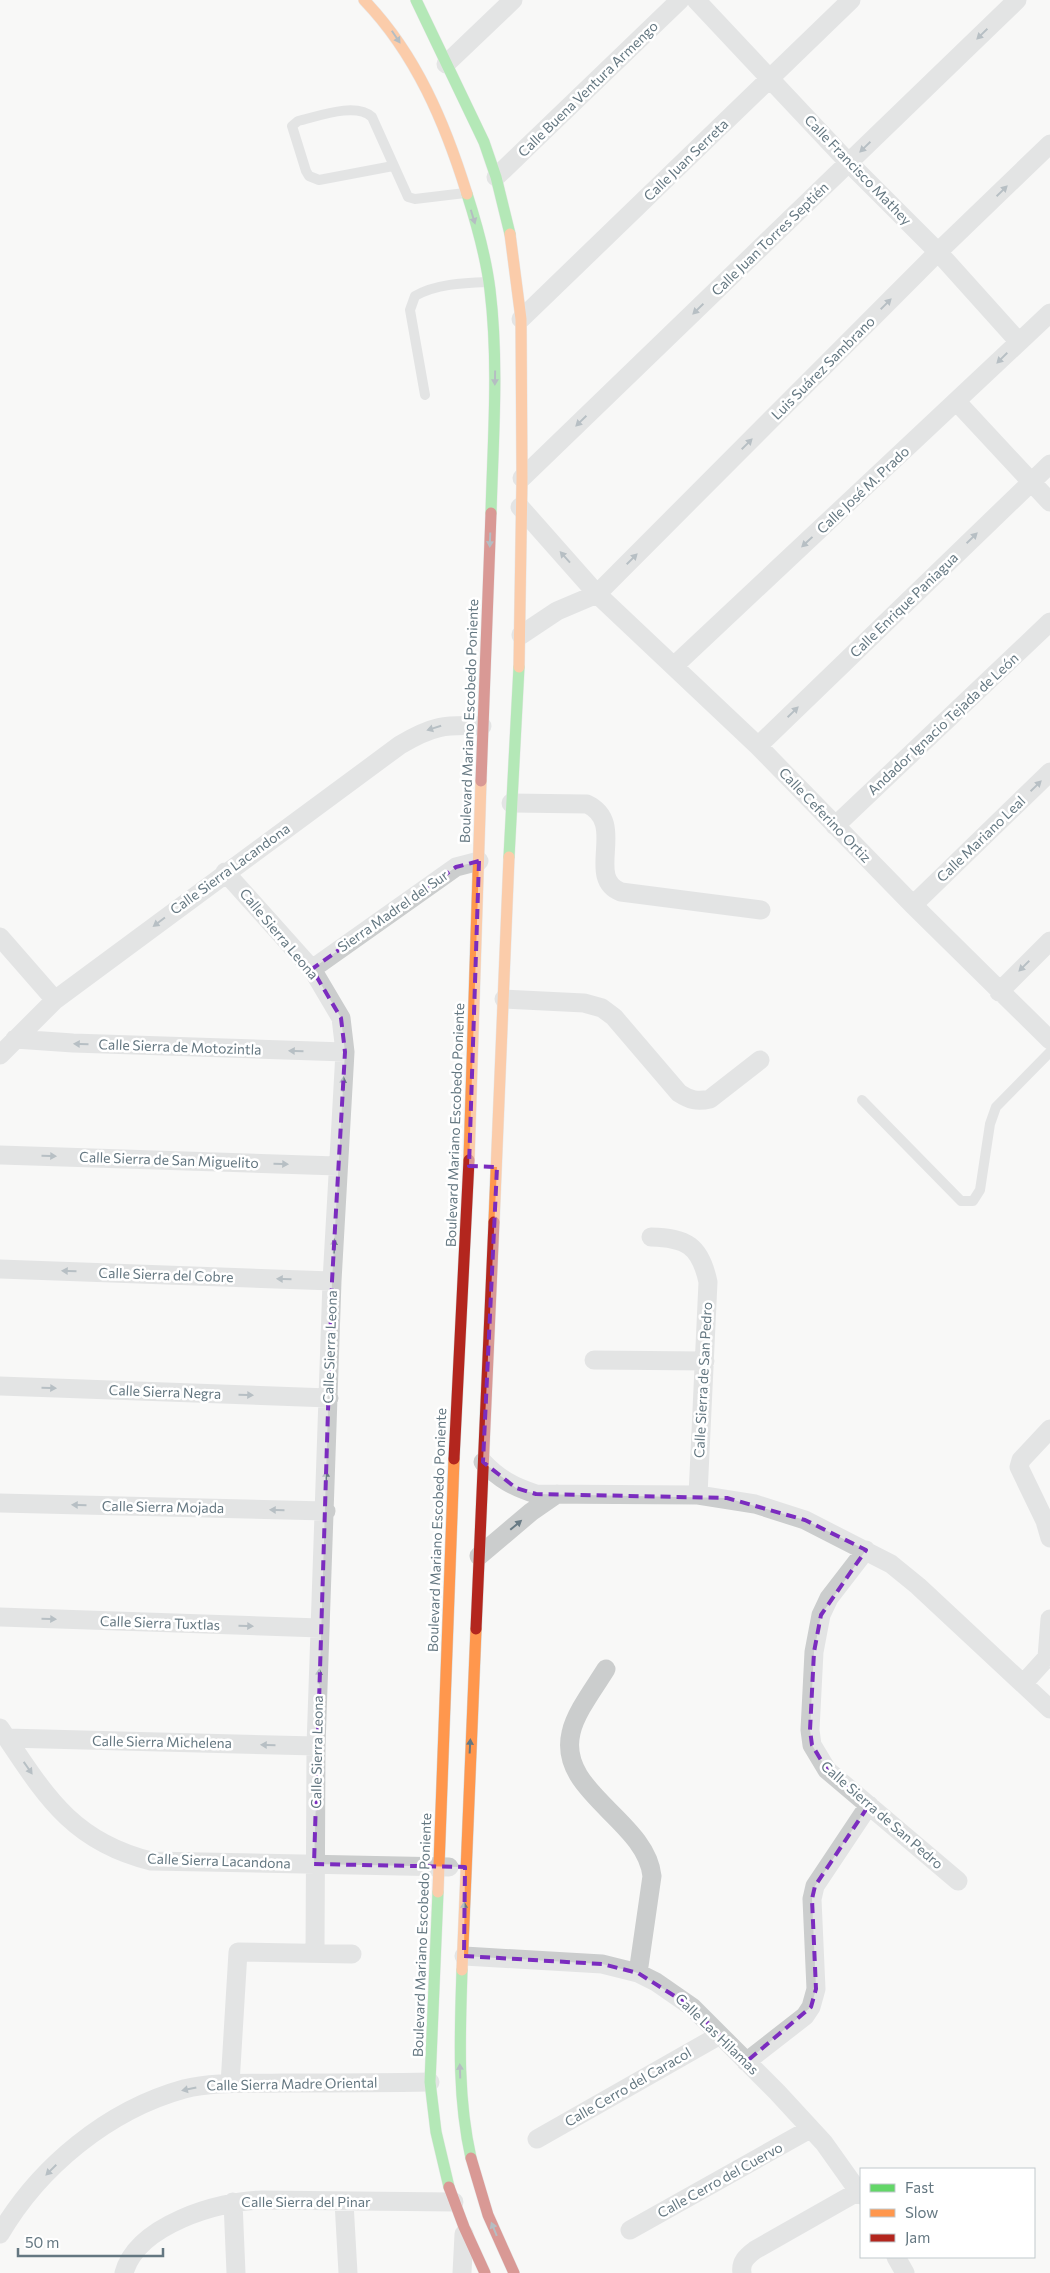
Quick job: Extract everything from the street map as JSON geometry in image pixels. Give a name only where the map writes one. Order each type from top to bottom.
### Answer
[{"type":"street","name":"Boulevard Mariano Escobedo Poniente","points":[[364,0],[385,21],[408,58],[439,117],[456,161],[482,244],[489,282],[494,331],[495,372],[479,862],[483,1167],[483,1462],[465,1867],[464,1956],[459,2054],[463,2119],[488,2215],[514,2273]]},
{"type":"street","name":"Boulevard Mariano Escobedo Poniente","points":[[416,0],[480,133],[496,177],[513,248],[521,319],[521,634],[511,803],[504,999],[483,1167],[455,1452],[430,2082],[437,2144],[464,2231],[485,2273]]},
{"type":"street","points":[[446,64],[513,0]]},
{"type":"street","name":"Calle Buena Ventura Armengo","points":[[496,177],[680,0]]},
{"type":"street","name":"Calle Francisco Mathey","points":[[696,0],[849,164],[938,252],[1018,341]]},
{"type":"street","name":"Calle Juan Serreta","points":[[521,319],[851,0]]},
{"type":"street","name":"Calle Juan Torres Septién","points":[[522,478],[1017,0]]},
{"type":"street","name":"Luis Suárez Sambrano","points":[[597,594],[938,252],[1050,144]]},
{"type":"street","name":"Calle José M. Prado","points":[[674,666],[1050,313]]},
{"type":"street","points":[[956,402],[1050,502]]},
{"type":"street","name":"Calle Enrique Paniagua","points":[[758,746],[1050,464]]},
{"type":"street","name":"Calle Ceferino Ortiz","points":[[520,507],[597,594],[758,746],[999,992],[1050,1040]]},
{"type":"street","points":[[521,634],[557,611],[597,594]]},
{"type":"street","name":"Andador Ignacio Tejada de León","points":[[835,826],[1050,622]]},
{"type":"street","name":"Calle Sierra Lacandona","points":[[0,1055],[55,1000],[225,872],[400,745],[436,727],[454,724],[482,726]]},
{"type":"street","name":"Calle Mariano Leal","points":[[913,905],[1050,772]]},
{"type":"street","points":[[511,803],[587,804],[597,809],[606,826],[606,873],[608,882],[613,888],[621,892],[761,910]]},
{"type":"street","name":"Sierra Madrel del Sur","points":[[312,969],[456,867],[479,862]]},
{"type":"street","name":"Calle Sierra Leona","points":[[225,872],[312,969],[341,1018],[345,1052],[337,1166],[332,1281],[326,1511],[316,1746],[315,1954]]},
{"type":"street","points":[[0,937],[55,1000]]},
{"type":"street","points":[[999,992],[1050,941]]},
{"type":"street","points":[[504,999],[584,1003],[602,1008],[614,1017],[679,1093],[688,1099],[700,1101],[710,1099],[760,1060]]},
{"type":"street","name":"Calle Sierra de Motozintla","points":[[15,1039],[73,1043],[345,1052]]},
{"type":"street","name":"Calle Sierra de San Miguelito","points":[[0,1154],[337,1166]]},
{"type":"street","name":"Calle Sierra de San Pedro","points":[[650,1237],[673,1238],[692,1247],[705,1267],[708,1282],[698,1495]]},
{"type":"street","name":"Calle Sierra del Cobre","points":[[0,1269],[332,1281]]},
{"type":"street","points":[[594,1360],[705,1361]]},
{"type":"street","name":"Calle Sierra Negra","points":[[0,1386],[329,1398]]},
{"type":"street","points":[[1050,1429],[1021,1460],[1019,1466],[1045,1521],[1050,1538]]},
{"type":"street","points":[[483,1462],[497,1477],[516,1488],[536,1494],[698,1495],[727,1498],[777,1510],[827,1530],[891,1564],[918,1586],[1050,1709]]},
{"type":"street","points":[[479,1556],[531,1512],[557,1494]]},
{"type":"street","name":"Calle Sierra Mojada","points":[[0,1503],[326,1511]]},
{"type":"street","name":"Calle Sierra de San Pedro","points":[[866,1550],[828,1598],[820,1615],[814,1652],[810,1730],[812,1745],[827,1770],[958,1881]]},
{"type":"street","name":"Calle Sierra Tuxtlas","points":[[0,1617],[320,1628]]},
{"type":"street","points":[[1023,1684],[1048,1656],[1050,1619]]},
{"type":"street","points":[[606,1669],[571,1731],[569,1746],[572,1761],[579,1777],[636,1840],[645,1852],[650,1864],[652,1876],[638,1973]]},
{"type":"street","name":"Calle Sierra Lacandona","points":[[4,1733],[50,1800],[71,1822],[89,1836],[120,1852],[151,1861],[465,1867]]},
{"type":"street","name":"Calle Sierra Michelena","points":[[4,1733],[316,1746]]},
{"type":"street","points":[[746,2062],[804,2016],[811,2007],[816,1989],[812,1899],[815,1886],[869,1806]]},
{"type":"street","points":[[230,2084],[238,1952],[352,1954]]},
{"type":"street","name":"Calle Las Hilamas","points":[[464,1956],[602,1964],[638,1973],[674,1993],[720,2035],[810,2129],[860,2193]]},
{"type":"street","name":"Calle Cerro del Caracol","points":[[537,2140],[720,2035]]},
{"type":"street","name":"Calle Sierra Madre Oriental","points":[[0,2234],[9,2219],[46,2175],[96,2130],[135,2108],[162,2096],[184,2089],[230,2084],[430,2082]]},
{"type":"street","name":"Calle Cerro del Cuervo","points":[[630,2230],[810,2129]]},
{"type":"street","points":[[742,2268],[747,2256],[755,2250],[860,2193]]},
{"type":"street","points":[[234,2202],[236,2273]]},
{"type":"street","name":"Calle Sierra del Pinar","points":[[124,2273],[136,2250],[152,2236],[176,2222],[234,2202],[454,2202]]},
{"type":"street","points":[[344,2202],[348,2273]]},
{"type":"street","points":[[462,2273],[464,2231]]},
{"type":"lane","points":[[393,166],[319,180],[314,179],[306,171],[292,126],[298,120],[356,108],[367,112],[372,116],[408,197],[415,199],[466,192]]},
{"type":"lane","points":[[425,395],[410,310],[414,296],[427,290],[467,283],[489,282]]},
{"type":"lane","points":[[862,1100],[961,1201],[973,1201],[980,1190],[990,1124],[996,1106],[1050,1052]]},
{"type":"highlighted area","points":[[479,861],[469,1166],[497,1167],[483,1462],[516,1488],[536,1494],[727,1498],[805,1520],[866,1550],[821,1615],[814,1652],[810,1730],[812,1745],[827,1770],[869,1805],[815,1886],[812,1899],[816,1989],[811,2007],[746,2062],[692,2007],[638,1973],[602,1964],[464,1956],[465,1867],[314,1864],[332,1281],[345,1052],[341,1018],[312,969],[456,867]]},
{"type":"traffic: fast","points":[[416,0],[484,142],[496,177],[510,234]]},
{"type":"traffic: fast","points":[[467,194],[478,229],[486,265],[493,318],[495,402],[491,513]]},
{"type":"traffic: fast","points":[[509,857],[519,667]]},
{"type":"traffic: fast","points":[[438,1892],[430,2082],[436,2132],[449,2187]]},
{"type":"traffic: fast","points":[[462,1970],[461,2088],[471,2158]]},
{"type":"traffic: slow","points":[[364,0],[399,43],[414,66],[449,141],[467,194]]},
{"type":"traffic: slow","points":[[510,234],[521,319],[522,478],[519,667]]},
{"type":"traffic: slow","points":[[469,1160],[481,781]]},
{"type":"traffic: slow","points":[[494,1222],[509,857]]},
{"type":"traffic: slow","points":[[438,1892],[454,1459]]},
{"type":"traffic: slow","points":[[462,1970],[476,1629]]},
{"type":"traffic: jam","points":[[481,781],[491,513]]},
{"type":"traffic: jam","points":[[454,1459],[469,1160]]},
{"type":"traffic: jam","points":[[476,1629],[494,1222]]},
{"type":"traffic: jam","points":[[471,2158],[488,2215],[514,2273]]},
{"type":"traffic: jam","points":[[449,2187],[464,2227],[485,2273]]}]
